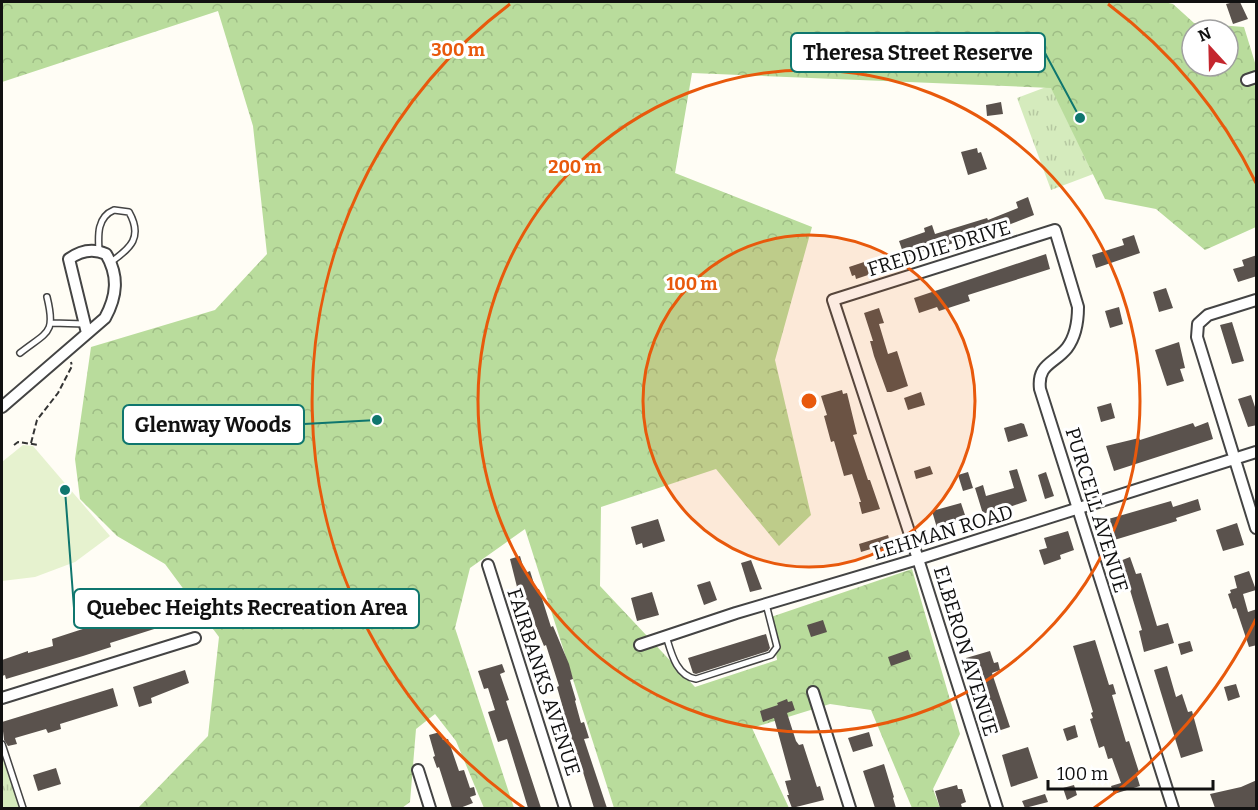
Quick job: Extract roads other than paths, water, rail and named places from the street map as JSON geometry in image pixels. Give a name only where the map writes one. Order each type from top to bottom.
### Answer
[{"type":"street","name":"FREDDIE DRIVE","points":[[833,300],[1055,230]]},
{"type":"street","name":"PURCELL AVENUE","points":[[1055,230],[1078,307],[1077,328],[1068,347],[1043,370],[1040,383],[1077,508],[1173,808]]},
{"type":"street","points":[[2,406],[86,328],[105,318],[112,305],[116,278],[106,254],[99,251],[76,253],[69,259],[86,328]]},
{"type":"street","name":"ELBERON AVENUE","points":[[833,300],[918,559],[996,808]]},
{"type":"street","points":[[1257,300],[1208,315],[1198,324],[1197,337],[1257,528]]},
{"type":"street","name":"LEHMAN ROAD","points":[[640,645],[1257,452]]},
{"type":"street","name":"FAIRBANKS AVENUE","points":[[488,565],[565,808]]},
{"type":"street","points":[[2,698],[195,638]]},
{"type":"street","points":[[813,692],[850,808]]},
{"type":"street","points":[[418,770],[430,808]]},
{"type":"lane","points":[[99,251],[99,226],[104,217],[114,210],[129,212],[136,229],[134,241],[126,252],[111,262]]},
{"type":"lane","points":[[20,353],[48,331],[52,323],[47,297]]},
{"type":"lane","points":[[52,323],[86,328]]},
{"type":"lane","points":[[666,636],[679,668],[691,678],[696,679],[771,655],[777,647],[766,604]]},
{"type":"lane","points":[[2,744],[23,808]]},
{"type":"place","name":"Theresa Street Reserve","points":[[1080,118]]},
{"type":"place","name":"Glenway Woods","points":[[377,420]]},
{"type":"place","name":"Quebec Heights Recreation Area","points":[[65,490]]}]
